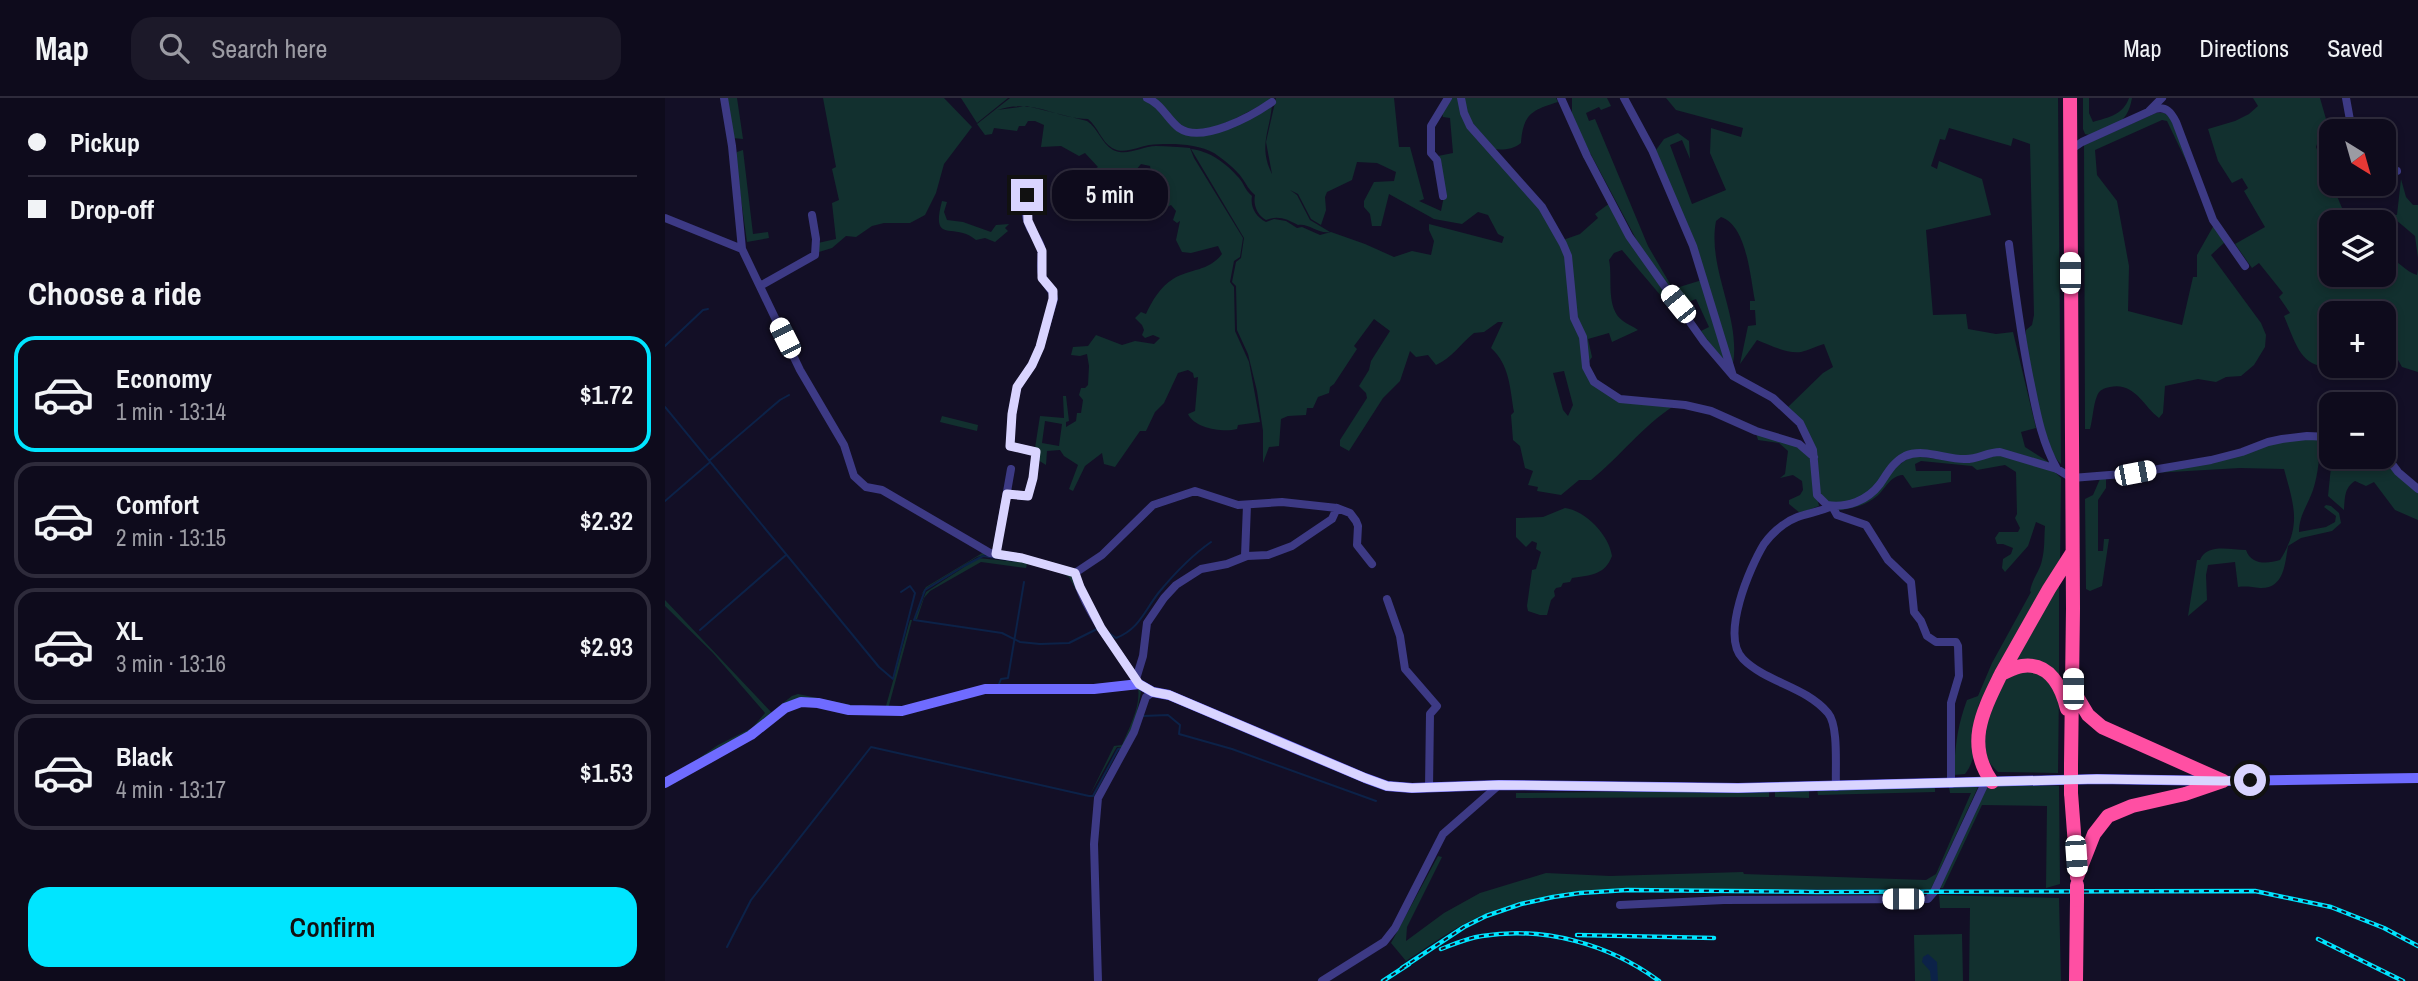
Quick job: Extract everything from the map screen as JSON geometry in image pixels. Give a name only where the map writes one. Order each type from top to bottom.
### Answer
[{"type":"highway","points":[[2070,98],[2073,689],[2071,793],[2077,887],[2077,981]]},
{"type":"highway","points":[[1989,782],[1982,766],[1978,733],[1986,703],[2049,589],[2072,554]]},
{"type":"highway","points":[[2001,674],[2023,666],[2035,667],[2048,673],[2063,693],[2071,728]]},
{"type":"highway","points":[[2073,689],[2088,715],[2102,727],[2223,781]]},
{"type":"highway","points":[[2077,887],[2094,834],[2108,816],[2132,806],[2185,794],[2223,781]]},
{"type":"street","points":[[724,98],[732,146],[742,249],[800,370],[844,445],[857,481],[866,487],[882,490],[980,548],[1075,573],[1103,555],[1153,505],[1195,491],[1247,505],[1282,502],[1337,508],[1350,513],[1358,526],[1357,545],[1372,564]]},
{"type":"street","points":[[1147,98],[1158,104],[1181,130],[1195,134],[1243,119],[1272,102]]},
{"type":"street","points":[[1443,196],[1437,160],[1431,153],[1431,126],[1448,98]]},
{"type":"street","points":[[1461,98],[1470,127],[1542,207],[1563,244],[1568,256],[1574,318],[1583,337],[1586,367],[1594,382],[1620,399],[1697,407],[1756,431],[1799,444],[1814,457]]},
{"type":"street","points":[[1561,98],[1587,156],[1629,236],[1703,342],[1733,376],[1757,387],[1794,416],[1805,430],[1814,457],[1817,495],[1832,506],[1837,515],[1866,525],[1888,560],[1911,582],[1914,612],[1931,641],[1956,642],[1959,676],[1951,703],[1951,784]]},
{"type":"street","points":[[1625,98],[1652,150],[1693,246],[1733,376]]},
{"type":"street","points":[[2147,113],[2162,98]]},
{"type":"street","points":[[2346,98],[2350,119]]},
{"type":"street","points":[[2070,150],[2082,142],[2161,107],[2171,113],[2213,220],[2245,267]]},
{"type":"street","points":[[1007,494],[1028,496],[1036,452],[1010,446],[1017,387],[1040,347],[1053,299],[1053,291],[1042,278],[1042,251],[1031,230],[1026,211],[1027,195],[1031,186],[1042,180]]},
{"type":"street","points":[[760,286],[815,255],[816,239],[812,215]]},
{"type":"street","points":[[665,218],[742,249]]},
{"type":"street","points":[[2009,244],[2023,350],[2038,421],[2046,447],[2057,469]]},
{"type":"street","points":[[1836,787],[1834,732],[1827,713],[1807,695],[1764,674],[1744,660],[1737,650],[1735,622],[1744,586],[1764,544],[1783,524],[1792,518],[1832,506],[1848,505],[1865,497],[1876,489],[1895,464],[1912,454],[1964,459],[2000,452],[2057,469],[2072,478],[2135,473],[2242,453],[2282,439],[2319,436]]},
{"type":"street","points":[[2396,469],[2418,489]]},
{"type":"street","points":[[996,554],[1011,470]]},
{"type":"street","points":[[1245,556],[1247,505]]},
{"type":"street","points":[[1137,681],[1147,623],[1170,590],[1195,571],[1227,564],[1245,556],[1268,555],[1292,546],[1332,519],[1337,508]]},
{"type":"street","points":[[1075,573],[1101,628],[1137,681],[1153,692],[1169,695],[1372,781],[1396,787],[1836,787],[2097,779],[2223,781],[2418,778]]},
{"type":"street","points":[[1387,599],[1401,636],[1405,669],[1437,706],[1430,714],[1429,788]]},
{"type":"street","points":[[665,783],[751,735],[785,708],[801,702],[849,710],[902,711],[985,689],[1094,689],[1137,681]]},
{"type":"street","points":[[1098,981],[1094,844],[1096,807],[1098,798],[1134,732],[1146,697],[1153,692]]},
{"type":"street","points":[[1620,905],[1724,900],[1928,899],[1989,782]]},
{"type":"street","points":[[1322,981],[1384,942],[1395,928],[1443,834],[1499,785]]},
{"type":"green space","points":[[727,98],[737,98],[743,139],[733,138]]},
{"type":"green space","points":[[823,98],[944,98],[972,127],[944,164],[936,193],[925,215],[910,223],[872,226],[856,237],[846,236],[832,248],[819,252],[818,243],[836,239],[832,203],[839,200],[832,169],[836,167]]},
{"type":"green space","points":[[961,98],[1008,98],[977,123]]},
{"type":"green space","points":[[1010,98],[1144,98],[1195,135],[1272,104],[1265,147],[1272,174],[1266,142],[1276,98],[1394,98],[1399,147],[1410,147],[1424,199],[1419,201],[1441,211],[1444,196],[1438,156],[1453,153],[1450,118],[1443,117],[1441,109],[1449,98],[1460,98],[1465,121],[1535,199],[1567,258],[1585,368],[1611,397],[1674,406],[1591,480],[1579,480],[1561,495],[1537,491],[1538,487],[1528,485],[1533,471],[1525,468],[1520,446],[1513,440],[1511,415],[1514,412],[1506,370],[1491,348],[1503,322],[1498,322],[1484,332],[1474,333],[1436,365],[1428,355],[1416,357],[1410,351],[1400,381],[1383,398],[1349,451],[1340,446],[1340,440],[1367,398],[1359,386],[1390,331],[1374,319],[1354,346],[1357,349],[1330,387],[1329,393],[1318,397],[1313,408],[1307,408],[1306,415],[1281,419],[1279,446],[1269,447],[1263,463],[1263,431],[1257,391],[1248,354],[1237,330],[1236,286],[1232,282],[1236,262],[1241,258],[1244,238],[1191,149],[1211,155],[1224,163],[1241,180],[1252,196],[1255,211],[1266,222],[1274,219],[1286,221],[1297,228],[1302,227],[1320,235],[1331,232],[1394,257],[1412,251],[1431,255],[1434,241],[1429,224],[1502,243],[1504,237],[1498,234],[1488,215],[1478,212],[1462,224],[1434,219],[1389,194],[1381,226],[1372,226],[1364,201],[1374,182],[1394,181],[1396,172],[1377,163],[1357,162],[1352,180],[1327,192],[1326,210],[1321,225],[1311,219],[1298,194],[1290,190],[1297,195],[1310,220],[1330,232],[1298,225],[1282,218],[1275,218],[1266,220],[1256,209],[1255,195],[1229,164],[1214,153],[1199,147],[1173,144],[1117,150],[1105,142],[1088,119],[1069,117],[1087,121],[1109,147],[1118,152],[1129,152],[1156,146],[1190,148],[1243,238],[1240,257],[1234,261],[1230,282],[1234,287],[1235,331],[1249,362],[1260,422],[1224,430],[1196,423],[1188,414],[1195,411],[1198,377],[1194,378],[1193,373],[1188,370],[1178,373],[1164,403],[1155,412],[1146,431],[1140,431],[1115,467],[1104,464],[1102,453],[1085,466],[1073,491],[1069,489],[1078,465],[1060,450],[1047,451],[1046,465],[1038,460],[1040,449],[1035,448],[1040,416],[1064,418],[1063,396],[1066,396],[1069,421],[1066,422],[1066,427],[1076,421],[1077,413],[1081,413],[1083,400],[1079,395],[1081,388],[1088,385],[1089,366],[1087,354],[1071,355],[1073,347],[1088,346],[1096,335],[1122,345],[1135,341],[1154,344],[1160,338],[1153,335],[1145,338],[1142,335],[1142,325],[1135,318],[1141,312],[1146,314],[1168,282],[1211,264],[1222,254],[1218,246],[1191,253],[1182,252],[1176,240],[1180,221],[1177,223],[1173,220],[1176,211],[1171,205],[1162,209],[1159,202],[1170,192],[1164,186],[1162,174],[1158,171],[1151,172],[1150,166],[1141,164],[1136,170],[1131,169],[1122,175],[1104,170],[1100,175],[1093,170],[1098,167],[1085,153],[1079,156],[1061,146],[1041,147],[1044,125],[1035,121],[1019,126],[1017,131],[994,128],[992,134],[985,135],[977,124]],"holes":[[[1564,371],[1573,405],[1568,416],[1563,410],[1553,373]],[[1045,421],[1062,424],[1059,446],[1042,443]]]},
{"type":"green space","points":[[1148,98],[1275,98],[1211,131],[1188,132]]},
{"type":"green space","points":[[1464,98],[1556,98],[1558,102],[1535,111],[1527,119],[1521,143],[1511,148],[1491,149],[1467,116]]},
{"type":"green space","points":[[1572,98],[1607,98],[1611,106],[1601,110],[1599,107],[1586,113],[1589,121],[1595,119],[1648,246],[1673,289],[1702,280],[1727,367],[1701,331],[1709,327],[1696,299],[1686,303],[1681,293],[1675,296],[1643,252],[1572,119]]},
{"type":"green space","points":[[1666,98],[2058,98],[2061,464],[2047,441],[2042,424],[2026,339],[2026,330],[2032,325],[2034,315],[2030,144],[2013,138],[2011,146],[1949,128],[1945,140],[1940,139],[1931,166],[1937,169],[1939,161],[1982,179],[1991,215],[1926,230],[1933,315],[1966,314],[1968,329],[1996,334],[2013,332],[2036,428],[2021,432],[2025,447],[2050,463],[2004,450],[1972,457],[1911,452],[1871,491],[1849,502],[1828,502],[1820,493],[1818,467],[1788,407],[1823,373],[1833,367],[1824,344],[1804,351],[1790,352],[1757,340],[1740,364],[1748,326],[1756,325],[1755,310],[1750,310],[1750,301],[1755,301],[1742,241],[1730,222],[1721,217],[1716,221],[1714,239],[1732,328],[1733,364],[1656,150],[1664,139],[1678,133],[1689,141],[1690,159],[1682,140],[1670,145],[1692,204],[1726,190],[1710,153],[1711,128],[1741,137],[1743,128],[1676,110]]},
{"type":"green space","points":[[2083,98],[2089,98],[2089,113],[2093,122],[2115,114],[2132,98],[2123,119],[2089,135],[2085,134],[2083,129]]},
{"type":"green space","points":[[2253,98],[2320,98],[2326,119],[2319,119],[2316,147],[2319,154],[2319,196],[2337,196],[2343,210],[2319,210],[2319,287],[2396,287],[2396,261],[2417,275],[2418,269],[2418,372],[2402,367],[2396,356],[2396,301],[2319,301],[2319,365],[2309,361],[2297,347],[2284,316],[2290,313],[2279,297],[2283,293],[2259,263],[2252,268],[2235,244],[2265,227],[2244,191],[2248,188],[2242,178],[2232,183],[2218,161],[2208,129],[2235,121],[2258,106]]},
{"type":"green space","points":[[2156,113],[2164,113],[2171,118],[2189,167],[2167,121],[2162,120],[2095,150],[2097,175],[2117,201],[2129,266],[2128,311],[2182,325],[2193,277],[2197,277],[2197,255],[2214,225],[2225,242],[2211,255],[2261,323],[2266,335],[2265,347],[2254,365],[2241,376],[2226,377],[2216,382],[2198,379],[2165,386],[2163,413],[2159,418],[2132,391],[2119,386],[2104,389],[2099,392],[2096,400],[2090,429],[2085,429],[2084,145]]},
{"type":"green space","points":[[743,150],[753,234],[768,232],[769,238],[747,242],[735,156]]},
{"type":"green space","points":[[2401,179],[2406,197],[2413,205],[2418,205],[2418,258],[2415,236],[2396,220]]},
{"type":"green space","points":[[942,201],[947,202],[944,212],[947,220],[963,222],[991,232],[996,225],[1009,224],[1005,228],[1008,231],[995,242],[985,238],[976,240],[960,232],[942,228],[939,215]]},
{"type":"green space","points":[[1610,203],[1675,304],[1667,303],[1622,250],[1614,253],[1609,260],[1614,309],[1623,321],[1638,330],[1612,342],[1609,333],[1588,339],[1592,357],[1588,363],[1577,321],[1563,240],[1580,234],[1598,218],[1595,214]]},
{"type":"green space","points":[[942,416],[978,425],[977,431],[940,422]]},
{"type":"green space","points":[[1756,433],[1788,442],[1808,456],[1813,467],[1819,506],[1800,513],[1789,504],[1789,500],[1800,495],[1803,490],[1802,481],[1793,475],[1780,478],[1785,474],[1788,451],[1779,443],[1758,440]]},
{"type":"green space","points":[[2319,439],[2316,478],[2302,515],[2299,532],[2326,527],[2335,522],[2336,516],[2324,507],[2326,505],[2339,513],[2341,523],[2332,531],[2301,538],[2288,546],[2282,574],[2279,580],[2268,587],[2238,587],[2235,562],[2208,565],[2207,600],[2188,616],[2197,560],[2208,551],[2246,550],[2256,561],[2265,563],[2280,560],[2294,526],[2291,494],[2284,469],[2240,468],[2153,473],[2285,441]]},
{"type":"green space","points":[[2002,454],[2052,469],[2061,478],[2060,565],[1979,704],[1975,749],[1970,766],[1965,774],[1954,775],[1957,737],[1967,700],[1978,696],[1992,663],[2031,592],[2043,556],[2045,526],[2036,522],[2028,546],[2005,572],[2002,568],[2003,559],[2011,554],[2013,548],[1997,544],[1995,538],[1999,532],[2018,532],[2020,528],[2015,518],[2016,472],[2005,465],[1977,470],[1972,466],[1921,461],[1915,464],[1916,471],[1951,471],[1951,482],[1912,488],[1903,475],[1898,476],[1869,502],[1835,511],[1834,508],[1851,506],[1904,461],[1914,456],[1968,463]]},
{"type":"green space","points":[[2331,469],[2395,469],[2418,491],[2418,520],[2395,510],[2374,482],[2366,486],[2355,481],[2351,484],[2346,494],[2344,510],[2328,496]]},
{"type":"green space","points":[[2106,478],[2106,488],[2098,500],[2098,551],[2103,551],[2104,539],[2109,539],[2102,586],[2090,591],[2086,589],[2085,499],[2093,495],[2100,479]]},
{"type":"green space","points":[[1565,508],[1581,514],[1595,525],[1606,540],[1612,556],[1601,571],[1572,578],[1570,582],[1556,588],[1547,615],[1540,615],[1528,611],[1527,606],[1532,570],[1536,569],[1541,552],[1536,549],[1537,543],[1532,541],[1526,547],[1516,537],[1516,518],[1543,517]]},
{"type":"green space","points":[[984,552],[1033,561],[1072,573],[1099,626],[1096,627],[1069,577],[1058,571],[1027,564],[1026,568],[981,562],[930,591],[915,619],[926,592],[978,558],[1017,562],[985,555],[977,557],[928,587],[921,595],[926,587]]},
{"type":"green space","points":[[2059,577],[2059,679],[2016,664],[2012,658]]},
{"type":"green space","points":[[665,600],[773,714],[762,724],[682,770],[718,745],[752,728],[765,713],[713,653],[665,606]]},
{"type":"green space","points":[[910,620],[888,709],[849,708],[814,700],[774,710],[798,694],[856,706],[886,706]]},
{"type":"green space","points":[[2014,671],[2037,672],[2059,691],[2058,773],[1998,772],[1988,759],[1984,731],[1988,708],[1999,687]]},
{"type":"green space","points":[[1138,688],[1141,692],[1135,721],[1123,748],[1117,747],[1090,795],[1114,746],[1122,745],[1136,709]]},
{"type":"green space","points":[[1986,786],[2059,786],[2060,884],[2046,888],[2047,806],[1982,805],[1943,888],[1939,888]]},
{"type":"green space","points":[[1935,787],[1935,792],[1818,795],[1817,789]]},
{"type":"green space","points":[[1949,787],[1978,787],[1931,889],[1619,889],[1579,892],[1522,902],[1484,914],[1406,961],[1391,943],[1438,856],[1442,857],[1407,927],[1406,941],[1444,913],[1480,893],[1546,873],[1610,876],[1743,872],[1926,880],[1936,874],[1971,793],[1950,793]]},
{"type":"green space","points":[[1809,789],[1809,798],[1775,797],[1775,790]]},
{"type":"green space","points":[[1769,790],[1769,797],[1516,798],[1516,793]]},
{"type":"green space","points":[[1939,895],[2059,898],[2061,981],[1969,981],[1970,908],[1940,908]]},
{"type":"green space","points":[[1962,934],[1963,981],[1915,981],[1914,935]]},
{"type":"water","points":[[1928,954],[1937,962],[1938,981],[1931,981],[1930,971],[1922,962],[1923,957]]},
{"type":"waterway","points":[[665,346],[703,310],[708,309]]},
{"type":"waterway","points":[[710,460],[789,395]]},
{"type":"waterway","points":[[665,407],[879,667],[893,679],[915,593],[910,586],[901,592]]},
{"type":"waterway","points":[[665,501],[709,463]]},
{"type":"waterway","points":[[1109,633],[1116,638],[1131,629],[1171,578],[1211,542]]},
{"type":"waterway","points":[[700,630],[786,555]]},
{"type":"waterway","points":[[1016,561],[983,556],[964,566],[925,590],[914,620],[1002,633],[1020,642],[1040,644],[1069,643],[1097,629]]},
{"type":"waterway","points":[[999,684],[1001,679],[1008,678],[1024,582]]},
{"type":"waterway","points":[[1143,716],[1168,715],[1180,725],[1179,734],[1232,749],[1376,801]]},
{"type":"waterway","points":[[727,947],[751,900],[871,747],[1089,796],[1093,796],[1120,749]]},
{"type":"railway","points":[[1402,968],[1464,927],[1486,916],[1553,897],[1627,890],[2255,891],[2331,907],[2384,928],[2418,946]]},
{"type":"railway","points":[[1577,935],[1714,938]]},
{"type":"railway","points":[[1441,949],[1482,936],[1552,936],[1575,941],[1619,957],[1659,981]]},
{"type":"railway","points":[[2318,939],[2403,981]]},
{"type":"railway","points":[[1383,981],[1409,964]]},
{"type":"route","points":[[1027,195],[1028,221],[1042,251],[1042,278],[1053,291],[1053,299],[1040,347],[1017,387],[1012,414],[1010,446],[1036,452],[1033,478],[1028,496],[1007,494],[996,554],[1055,565],[1075,573],[1110,642],[1139,684],[1153,692],[1169,695],[1365,778],[1396,787],[1499,785],[1738,788],[2097,779],[2250,780]]}]
